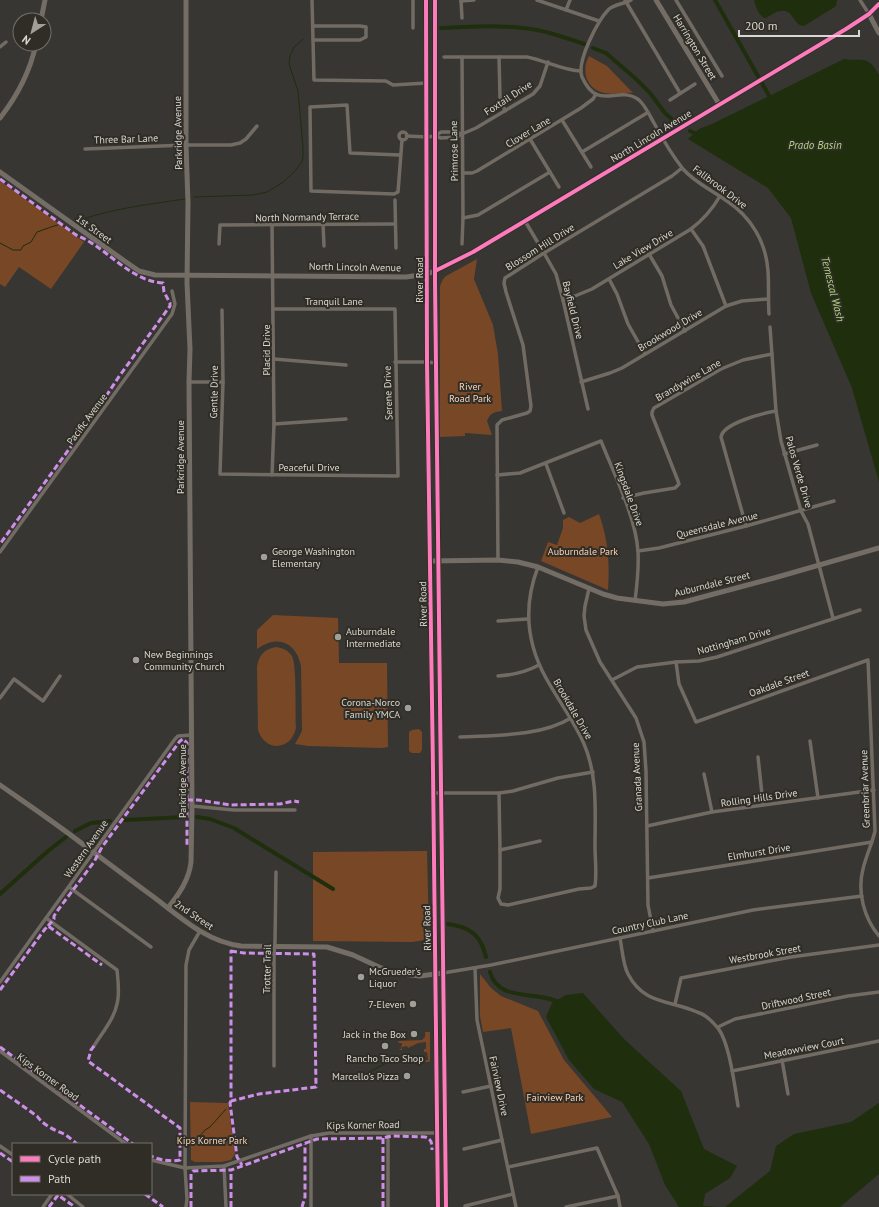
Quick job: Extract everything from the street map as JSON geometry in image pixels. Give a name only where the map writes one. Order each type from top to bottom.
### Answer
[{"type":"main road","name":"River Road","points":[[426,0],[427,362],[431,561],[438,1207]]},
{"type":"main road","name":"River Road","points":[[435,0],[435,271],[446,1207]]},
{"type":"street","points":[[43,12],[45,0]]},
{"type":"street","name":"Parkridge Avenue","points":[[168,908],[185,884],[190,870],[192,806],[190,350],[187,276],[188,203],[186,145],[186,0]]},
{"type":"street","points":[[312,0],[314,80],[386,81],[393,85],[427,83]]},
{"type":"street","points":[[413,0],[413,28]]},
{"type":"street","points":[[462,18],[462,0],[474,0]]},
{"type":"street","points":[[538,0],[599,21]]},
{"type":"street","points":[[566,10],[570,0]]},
{"type":"street","points":[[596,94],[587,86],[582,76],[581,66],[584,56],[599,21],[610,8],[624,1],[631,0]]},
{"type":"street","name":"Harrington Street","points":[[656,0],[719,104]]},
{"type":"street","points":[[676,0],[722,76]]},
{"type":"street","points":[[860,0],[879,33]]},
{"type":"street","points":[[624,1],[680,93]]},
{"type":"street","name":"North Lincoln Avenue","points":[[187,276],[406,277],[427,274],[435,271],[473,252],[773,72],[868,14],[879,4]]},
{"type":"street","points":[[313,26],[366,27],[366,37],[360,40],[313,40]]},
{"type":"street","points":[[0,47],[6,42]]},
{"type":"street","points":[[0,118],[18,93],[25,80],[34,52]]},
{"type":"street","points":[[444,57],[527,57],[548,62],[570,70],[581,71]]},
{"type":"street","name":"Primrose Lane","points":[[462,57],[462,244]]},
{"type":"street","points":[[499,57],[500,97],[505,111]]},
{"type":"street","name":"Foxtail Drive","points":[[407,136],[435,136],[441,138],[457,137],[476,128],[533,94],[540,86],[548,62]]},
{"type":"street","points":[[670,100],[695,84]]},
{"type":"street","name":"Fallbrook Drive","points":[[596,94],[608,97],[620,94],[639,100],[682,168],[698,183],[734,205],[746,218],[760,240],[767,263],[768,299]]},
{"type":"street","name":"Clover Lane","points":[[463,173],[472,173],[477,171],[530,140],[594,99],[596,94]]},
{"type":"street","points":[[400,155],[350,153],[347,105],[310,107],[310,191],[394,194],[398,192],[402,140],[399,136],[401,133],[405,133],[407,136],[405,140],[402,140]]},
{"type":"street","points":[[582,152],[648,113]]},
{"type":"street","points":[[562,120],[591,167]]},
{"type":"street","name":"Three Bar Lane","points":[[84,149],[186,145],[231,145],[240,143],[246,139],[257,126]]},
{"type":"street","points":[[530,140],[559,187]]},
{"type":"street","name":"Blossom Hill Drive","points":[[498,560],[497,425],[502,420],[527,413],[531,406],[523,345],[506,292],[504,280],[510,274],[672,176],[682,168]]},
{"type":"street","name":"1st Street","points":[[0,172],[140,271],[154,275],[187,276]]},
{"type":"street","points":[[463,218],[478,215],[550,172]]},
{"type":"street","name":"Lake View Drive","points":[[563,300],[581,294],[609,279],[691,229],[706,217],[720,196]]},
{"type":"street","points":[[395,200],[396,248]]},
{"type":"street","name":"Bayfield Drive","points":[[525,221],[556,274],[588,409]]},
{"type":"street","points":[[323,224],[324,246]]},
{"type":"street","name":"North Normandy Terrace","points":[[219,244],[220,226],[395,224]]},
{"type":"street","name":"Placid Drive","points":[[272,225],[274,358],[272,475]]},
{"type":"street","points":[[691,229],[703,246],[726,306]]},
{"type":"street","points":[[649,254],[662,276],[671,305],[685,331]]},
{"type":"street","points":[[609,279],[617,294],[628,324],[645,354]]},
{"type":"street","name":"Pacific Avenue","points":[[0,552],[172,314],[176,304],[172,291]]},
{"type":"street","points":[[768,299],[769,314]]},
{"type":"street","name":"Brookwood Drive","points":[[581,382],[622,368],[726,306],[742,301],[768,299]]},
{"type":"street","name":"Tranquil Lane","points":[[273,309],[395,309]]},
{"type":"street","name":"Serene Drive","points":[[395,309],[398,476]]},
{"type":"street","name":"Gentle Drive","points":[[220,474],[223,382],[222,310]]},
{"type":"street","name":"Palos Verde Drive","points":[[770,327],[776,411],[784,454],[801,511],[808,524],[833,618]]},
{"type":"street","name":"Brandywine Lane","points":[[623,498],[675,488],[679,484],[652,415],[654,408],[721,369],[743,360],[772,354]]},
{"type":"street","points":[[274,358],[346,365]]},
{"type":"street","points":[[395,362],[436,363]]},
{"type":"street","points":[[189,382],[223,382]]},
{"type":"street","points":[[746,526],[721,437],[726,429],[752,417],[776,411]]},
{"type":"street","points":[[274,424],[346,419]]},
{"type":"street","name":"Kingsdale Drive","points":[[546,464],[601,441],[634,530],[638,551],[637,584],[634,601]]},
{"type":"street","points":[[784,454],[817,445]]},
{"type":"street","points":[[497,476],[520,473],[546,464],[564,513]]},
{"type":"street","name":"Peaceful Drive","points":[[220,474],[398,476]]},
{"type":"street","name":"Queensdale Avenue","points":[[638,551],[659,548],[746,526],[834,501]]},
{"type":"street","name":"Auburndale Street","points":[[431,561],[498,560],[518,562],[538,567],[590,589],[617,598],[663,604],[684,602],[819,566],[879,548]]},
{"type":"street","name":"Brookdale Drive","points":[[500,850],[500,889],[498,898],[501,904],[508,905],[579,889],[592,888],[595,886],[593,772],[585,745],[571,718],[539,665],[533,651],[528,619],[530,596],[538,567]]},
{"type":"street","name":"Granada Avenue","points":[[590,589],[584,606],[586,630],[600,662],[636,718],[644,742],[646,771],[648,905],[653,931]]},
{"type":"street","name":"Nottingham Drive","points":[[612,680],[637,667],[676,662],[699,661],[717,657],[860,610]]},
{"type":"street","points":[[498,620],[528,619]]},
{"type":"street","name":"Oakdale Street","points":[[676,662],[679,684],[696,722],[868,660]]},
{"type":"street","name":"Greenbriar Avenue","points":[[868,660],[875,831],[862,875],[862,896],[869,922],[879,936]]},
{"type":"street","points":[[498,676],[522,672],[539,665]]},
{"type":"street","points":[[0,698],[14,679],[43,701],[60,676]]},
{"type":"street","points":[[460,737],[528,732],[544,729],[571,718]]},
{"type":"street","name":"Western Avenue","points":[[0,982],[175,739],[178,736],[191,735]]},
{"type":"street","points":[[810,741],[818,798]]},
{"type":"street","points":[[758,757],[763,804]]},
{"type":"street","points":[[434,793],[499,793],[524,789],[558,778],[593,772]]},
{"type":"street","points":[[704,774],[712,812]]},
{"type":"street","name":"2nd Street","points":[[0,785],[200,931],[215,939],[231,945],[241,946],[314,946],[333,948],[394,973],[420,976],[443,974]]},
{"type":"street","name":"Rolling Hills Drive","points":[[647,826],[712,812],[874,790]]},
{"type":"street","points":[[499,793],[500,850],[540,841]]},
{"type":"street","points":[[192,806],[234,810],[295,810]]},
{"type":"street","name":"Elmhurst Drive","points":[[648,878],[872,842]]},
{"type":"street","name":"Trotter Trail","points":[[274,1066],[274,946],[276,872]]},
{"type":"street","points":[[69,887],[151,947]]},
{"type":"street","name":"Country Club Lane","points":[[443,974],[753,910],[862,896]]},
{"type":"street","points":[[46,918],[117,970],[119,986],[117,1005],[94,1046]]},
{"type":"street","points":[[186,1207],[186,965],[189,950],[200,931]]},
{"type":"street","points":[[620,938],[627,973],[636,986],[647,996],[660,1002],[675,1004],[699,1012],[718,1027],[727,1047],[738,1106]]},
{"type":"street","name":"Westbrook Street","points":[[675,1004],[680,978],[791,957],[879,945]]},
{"type":"street","name":"Fairview Drive","points":[[475,968],[477,1020],[516,1207]]},
{"type":"street","name":"Driftwood Street","points":[[718,1027],[735,1020],[848,996],[879,992]]},
{"type":"street","name":"Meadowview Court","points":[[732,1071],[879,1041]]},
{"type":"street","name":"Kips Korner Road","points":[[0,1051],[125,1143]]},
{"type":"street","points":[[782,1060],[788,1094]]},
{"type":"street","points":[[463,1092],[491,1086]]},
{"type":"street","name":"Kips Korner Road","points":[[152,1160],[185,1168],[224,1166],[311,1136],[329,1133],[437,1133]]},
{"type":"street","points":[[388,1133],[388,1207]]},
{"type":"street","points":[[311,1136],[311,1207]]},
{"type":"street","points":[[464,1149],[502,1140]]},
{"type":"street","points":[[0,1146],[12,1154]]},
{"type":"street","points":[[508,1167],[597,1148],[618,1196],[620,1207]]},
{"type":"street","points":[[224,1166],[226,1207]]},
{"type":"street","points":[[465,1206],[513,1194]]},
{"type":"street","points":[[43,1207],[51,1195]]},
{"type":"street","points":[[68,1195],[83,1207]]},
{"type":"street","points":[[566,1207],[618,1196]]},
{"type":"green space","points":[[589,56],[607,66],[633,93],[607,94],[593,88],[585,73],[585,67]]},
{"type":"green space","points":[[0,181],[84,242],[51,289],[19,267],[5,287],[0,284]]},
{"type":"green space","name":"River Road Park","points":[[477,259],[474,279],[493,325],[498,354],[502,411],[493,413],[489,416],[487,421],[492,435],[465,433],[465,436],[440,437],[440,286],[446,276]]},
{"type":"green space","name":"Auburndale Park","points":[[599,514],[608,551],[608,590],[541,561],[548,542],[557,545],[563,528],[563,520],[569,517],[580,523]]},
{"type":"green space","points":[[273,615],[338,618],[339,663],[387,663],[388,747],[308,746],[295,744],[302,731],[301,666],[299,658],[290,646],[279,641],[265,644],[257,649],[257,630]]},
{"type":"green space","points":[[276,647],[289,652],[292,656],[295,669],[296,690],[296,728],[289,741],[284,745],[278,746],[266,742],[261,737],[258,730],[257,668],[262,654],[268,649]]},
{"type":"green space","points":[[419,729],[422,732],[422,750],[420,753],[412,753],[409,751],[409,732]]},
{"type":"green space","points":[[427,851],[429,936],[427,938],[412,942],[313,941],[313,852]]},
{"type":"green space","name":"Fairview Park","points":[[480,974],[491,988],[501,996],[538,1011],[564,1060],[612,1117],[531,1134],[511,1028],[483,1032],[480,1016]]},
{"type":"green space","points":[[425,1032],[430,1032],[429,1062],[425,1062],[428,1060],[427,1052],[424,1052],[424,1049],[426,1049],[426,1042],[418,1043],[408,1048],[407,1046],[402,1047],[402,1050],[398,1050],[401,1049],[402,1043],[398,1043],[399,1041],[422,1040],[425,1037]]},
{"type":"green space","name":"Kips Korner Park","points":[[190,1102],[228,1103],[235,1154],[231,1160],[221,1162],[195,1162],[191,1160]]},
{"type":"water","points":[[754,0],[837,0],[836,6],[804,26],[800,25],[789,12],[785,11],[777,12],[765,18],[763,17],[759,13]]},
{"type":"water","name":"Prado Basin","points":[[844,59],[864,60],[875,68],[879,75],[879,482],[852,388],[811,293],[791,218],[768,188],[688,139],[699,129]]},
{"type":"water","points":[[583,993],[624,1039],[681,1091],[704,1149],[737,1166],[730,1178],[705,1194],[703,1206],[720,1207],[679,1207],[665,1185],[649,1144],[622,1102],[594,1089],[569,1060],[546,1017],[552,1003],[566,995]]},
{"type":"water","points":[[879,1103],[879,1174],[840,1207],[725,1207],[770,1171],[776,1146],[794,1134],[851,1122]]},
{"type":"waterway","name":"Temescal Wash","points":[[715,0],[772,101]]},
{"type":"waterway","points":[[441,28],[489,26],[525,28],[561,36],[584,44]]},
{"type":"waterway","points":[[194,197],[253,195],[267,192],[282,183],[302,162],[303,148],[298,91],[289,64],[290,56],[294,47],[303,39]]},
{"type":"waterway","points":[[593,48],[606,53],[636,79],[650,93],[665,113],[674,121]]},
{"type":"waterway","points":[[690,131],[699,135]]},
{"type":"waterway","points":[[83,219],[121,209],[185,199]]},
{"type":"waterway","points":[[0,243],[13,250],[21,250],[23,246],[31,242],[37,232],[58,225]]},
{"type":"waterway","points":[[125,820],[185,817]]},
{"type":"waterway","points":[[197,817],[210,819],[234,828],[333,889]]},
{"type":"waterway","points":[[75,831],[91,823],[110,821]]},
{"type":"waterway","points":[[0,894],[66,837]]},
{"type":"waterway","points":[[448,924],[463,927],[473,933],[481,943],[486,957]]},
{"type":"waterway","points":[[490,972],[494,982],[501,988],[510,992],[551,999],[560,1003]]},
{"type":"waterway","points":[[355,1080],[388,1062]]},
{"type":"waterway","points":[[193,1144],[226,1109]]},
{"type":"marked path","points":[[0,179],[76,235],[98,247],[129,270],[151,281],[163,283],[164,292],[170,303],[170,306],[118,378],[91,419],[0,544]]},
{"type":"marked path","points":[[48,926],[54,919],[54,916],[58,910],[94,862],[102,847],[183,739],[187,743],[187,846]]},
{"type":"marked path","points":[[187,800],[198,800],[231,805],[280,804],[294,801],[299,802]]},
{"type":"marked path","points":[[0,990],[48,926],[102,965]]},
{"type":"marked path","points":[[231,951],[244,953],[314,954],[316,1087],[259,1094],[231,1101],[231,951]]},
{"type":"marked path","points":[[94,1046],[91,1050],[88,1061],[180,1128],[180,1160],[165,1160],[152,1156]]},
{"type":"marked path","points":[[0,1047],[132,1143]]},
{"type":"marked path","points":[[0,1090],[37,1116],[46,1125],[66,1135],[76,1143]]},
{"type":"marked path","points":[[231,1101],[230,1103],[237,1157],[242,1165]]},
{"type":"marked path","points":[[191,1207],[191,1174],[193,1171],[231,1170],[317,1139],[383,1138],[392,1136],[425,1137],[430,1140],[432,1150]]},
{"type":"marked path","points":[[383,1138],[383,1207]]},
{"type":"marked path","points":[[302,1207],[305,1197],[305,1144]]},
{"type":"marked path","points":[[0,1153],[12,1161]]},
{"type":"marked path","points":[[231,1170],[231,1207]]},
{"type":"marked path","points":[[49,1207],[58,1195],[75,1207]]},
{"type":"marked path","points":[[146,1195],[163,1207]]},
{"type":"cycle path","points":[[426,0],[427,362],[438,1207]]},
{"type":"cycle path","points":[[435,0],[435,282],[446,1207]]},
{"type":"cycle path","points":[[435,271],[473,252],[846,29],[869,14],[879,4]]},
{"type":"place","name":"George Washington Elementary","points":[[264,557]]},
{"type":"place","name":"Auburndale Intermediate","points":[[338,637]]},
{"type":"place","name":"New Beginnings Community Church","points":[[136,660]]},
{"type":"place","name":"Corona-Norco Family YMCA","points":[[408,708]]},
{"type":"place","name":"McGrueder's Liquor","points":[[361,977]]},
{"type":"place","name":"7-Eleven","points":[[413,1004]]},
{"type":"place","name":"Jack in the Box","points":[[414,1034]]},
{"type":"place","name":"Rancho Taco Shop","points":[[385,1046]]},
{"type":"place","name":"Marcello's Pizza","points":[[407,1076]]}]
